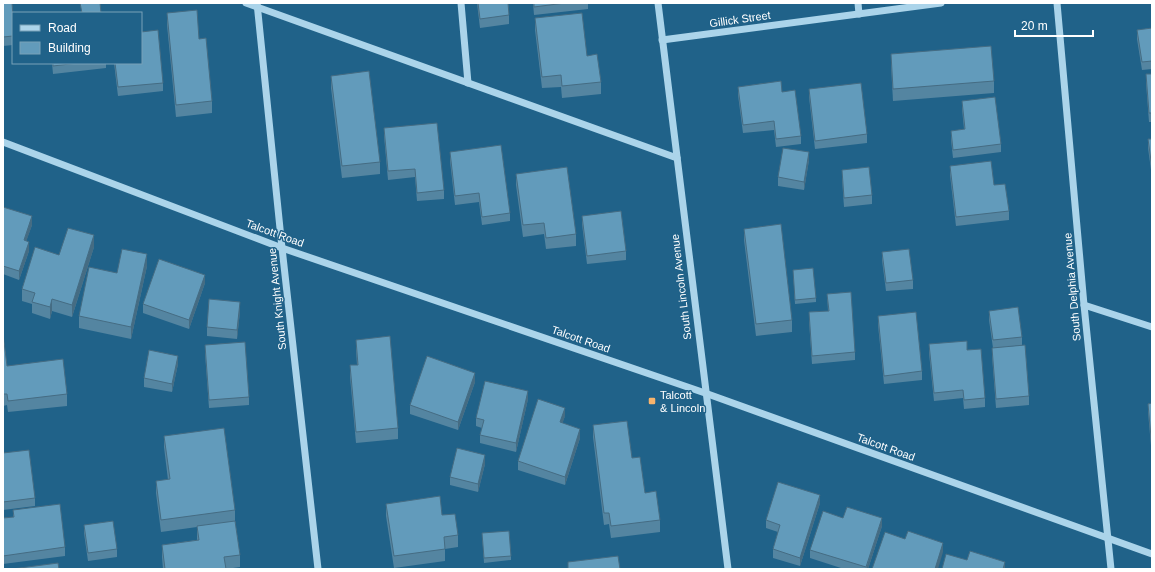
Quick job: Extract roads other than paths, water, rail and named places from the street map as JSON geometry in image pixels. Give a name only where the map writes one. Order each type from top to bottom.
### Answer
[{"type":"street","points":[[246,3],[258,5],[468,83],[677,158]]},
{"type":"street","points":[[461,3],[468,83]]},
{"type":"street","name":"South Lincoln Avenue","points":[[658,3],[705,393],[728,569]]},
{"type":"street","points":[[858,3],[859,14]]},
{"type":"street","name":"Gillick Street","points":[[662,40],[941,3]]},
{"type":"street","name":"South Delphia Avenue","points":[[1057,3],[1084,305],[1111,569]]},
{"type":"street","name":"South Knight Avenue","points":[[258,5],[282,248],[318,569]]},
{"type":"street","name":"Talcott Road","points":[[3,142],[282,248],[705,393],[1109,540],[1152,554]]},
{"type":"street","points":[[1084,305],[1152,327]]},
{"type":"place","name":"Talcott & Lincoln","points":[[652,401]]}]
